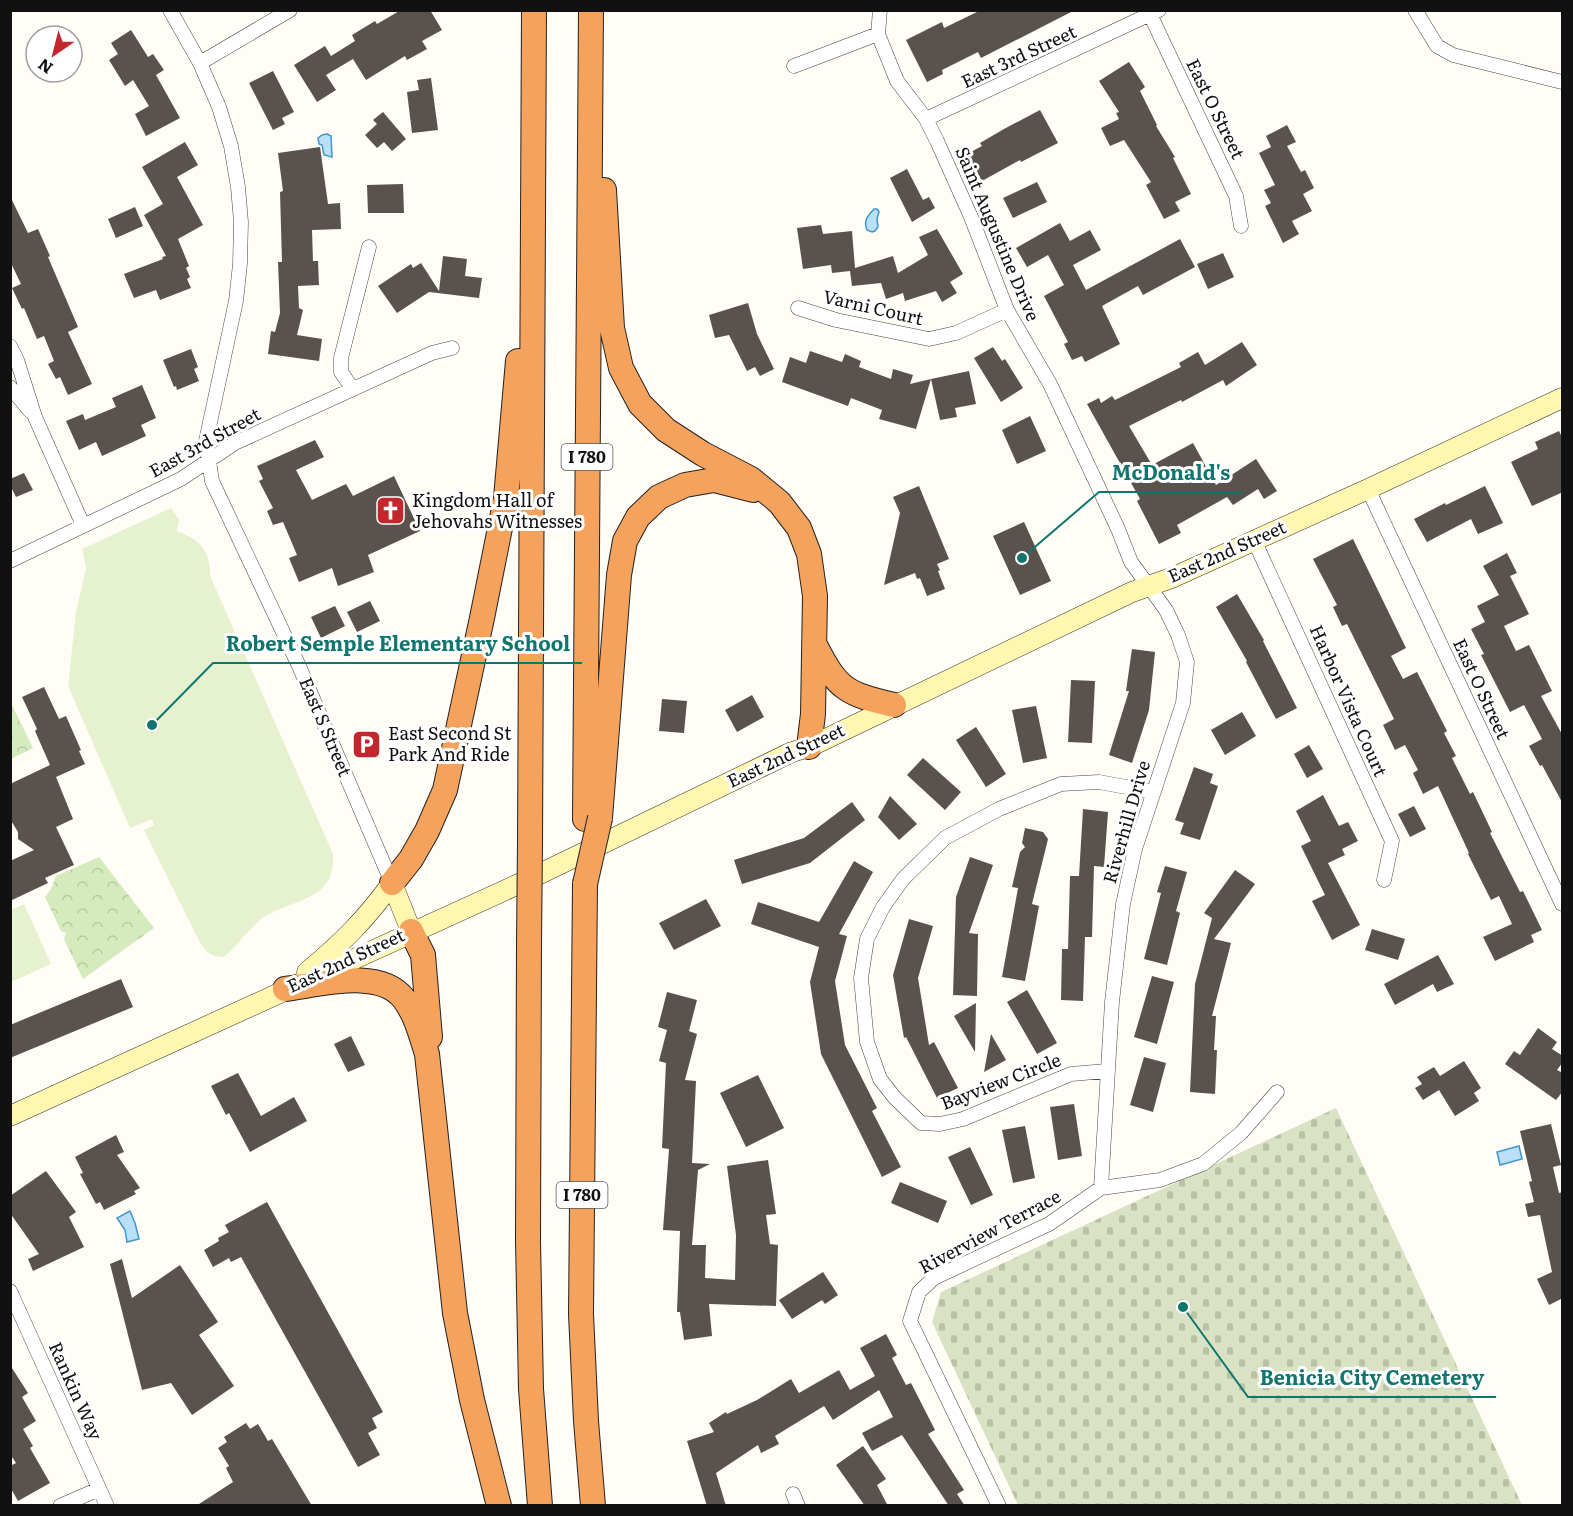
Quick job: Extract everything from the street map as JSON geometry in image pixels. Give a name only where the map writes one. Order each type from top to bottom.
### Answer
[{"type":"highway","points":[[529,10],[534,52]]},
{"type":"highway","points":[[534,10],[529,1287],[531,1389],[540,1506]]},
{"type":"highway","name":"I 780","points":[[591,11],[589,95],[592,819],[585,884],[582,1314],[586,1421],[593,1506]]},
{"type":"highway","points":[[589,95],[603,153],[612,328],[621,368],[640,404],[666,430],[703,454],[751,479],[779,502],[800,528],[809,554],[814,597],[813,714],[809,747]]},
{"type":"highway","points":[[392,883],[411,859],[428,831],[445,790],[506,498],[518,361],[533,273]]},
{"type":"highway","points":[[592,819],[619,575],[625,541],[638,517],[659,497],[685,485],[714,480],[765,492]]},
{"type":"highway","points":[[814,642],[831,675],[843,687],[871,700],[894,705]]},
{"type":"highway","points":[[411,932],[423,955],[431,1036],[427,1054]]},
{"type":"highway","points":[[285,989],[349,981],[373,981],[387,985],[403,997],[414,1016],[427,1054],[456,1313],[472,1400],[499,1506]]},
{"type":"main road","name":"East 2nd Street","points":[[10,1116],[523,882],[1132,591],[1174,577],[1563,398]]},
{"type":"main road","name":"East S Street","points":[[392,883],[411,932]]},
{"type":"main road","points":[[285,989],[346,939],[376,906],[392,883]]},
{"type":"street","name":"East S Street","points":[[170,10],[200,63],[219,107],[231,146],[238,187],[241,222],[237,301],[206,441],[212,481],[299,666],[392,883]]},
{"type":"street","points":[[200,63],[290,10]]},
{"type":"street","points":[[794,66],[878,34],[880,10]]},
{"type":"street","points":[[1415,10],[1437,46],[1453,55],[1563,82]]},
{"type":"street","name":"East 3rd Street","points":[[926,119],[1152,12]]},
{"type":"street","name":"East O Street","points":[[1152,12],[1236,196],[1241,226]]},
{"type":"street","name":"Saint Augustine Drive","points":[[878,34],[897,81],[926,119],[971,217],[1006,310],[1050,384],[1118,529],[1131,562],[1149,586]]},
{"type":"street","points":[[352,388],[341,372],[341,358],[369,248]]},
{"type":"street","name":"Varni Court","points":[[798,308],[836,320],[929,339],[956,333],[1006,310]]},
{"type":"street","points":[[10,346],[17,360],[35,417],[82,525]]},
{"type":"street","name":"East 3rd Street","points":[[10,561],[181,479],[235,443],[352,388],[432,353],[452,348]]},
{"type":"street","points":[[10,387],[35,417]]},
{"type":"street","name":"East O Street","points":[[1368,489],[1563,904]]},
{"type":"street","name":"Harbor Vista Court","points":[[1254,540],[1392,842],[1384,880]]},
{"type":"street","name":"Riverhill Drive","points":[[1101,1188],[1107,1071],[1123,904],[1135,849],[1183,703],[1186,662],[1178,635],[1166,610],[1149,586]]},
{"type":"street","name":"Bayview Circle","points":[[1107,1071],[1071,1074],[963,1119],[940,1124],[921,1123],[895,1098],[880,1079],[867,1042],[861,978],[867,939],[883,907],[903,879],[945,838],[999,809],[1061,784],[1099,782],[1153,792]]},
{"type":"street","name":"Riverview Terrace","points":[[999,1506],[910,1321],[919,1292],[934,1278],[1049,1224],[1101,1188],[1161,1180],[1203,1164],[1241,1133],[1277,1092]]},
{"type":"street","name":"Rankin Way","points":[[10,1291],[107,1506]]},
{"type":"street","points":[[60,1506],[99,1489]]},
{"type":"green space","points":[[171,508],[179,520],[177,531],[199,543],[206,553],[211,578],[333,854],[328,881],[320,890],[264,917],[224,957],[210,954],[200,943],[144,830],[154,825],[152,819],[130,828],[68,686],[76,612],[86,568],[82,549]]},
{"type":"green space","points":[[12,705],[33,748],[11,759],[10,706]]},
{"type":"green space","points":[[99,857],[154,928],[83,979],[64,939],[66,933],[61,931],[45,897],[56,876]]},
{"type":"green space","points":[[24,904],[51,964],[11,982],[11,910]]},
{"type":"green space","points":[[1336,1108],[1522,1505],[1018,1505],[932,1322],[941,1292]]},
{"type":"water","points":[[327,134],[331,136],[332,157],[324,155],[322,145],[319,144],[318,138]]},
{"type":"water","points":[[874,209],[879,212],[878,227],[872,232],[867,230],[866,223]]},
{"type":"water","points":[[1519,1146],[1522,1159],[1500,1165],[1497,1152]]},
{"type":"water","points":[[130,1211],[139,1239],[127,1242],[125,1230],[117,1218]]},
{"type":"building","points":[[401,10],[430,10],[442,30],[422,41],[427,49],[407,60],[405,56],[366,80],[353,59],[326,75],[336,90],[317,102],[294,65],[325,46],[331,56],[355,41],[352,35],[375,21],[377,24]]},
{"type":"building","points":[[981,10],[1075,10],[981,58],[978,52],[942,70],[943,74],[927,82],[906,40],[942,22],[944,28]]},
{"type":"building","points":[[131,30],[148,57],[153,54],[164,70],[156,75],[180,118],[146,136],[135,114],[149,106],[133,80],[125,86],[109,60],[118,54],[111,43]]},
{"type":"building","points":[[1129,62],[1145,87],[1140,91],[1156,126],[1175,157],[1173,158],[1191,194],[1175,202],[1180,211],[1164,219],[1146,185],[1151,182],[1124,140],[1110,146],[1101,128],[1119,119],[1116,113],[1119,112],[1099,81]]},
{"type":"building","points":[[273,71],[294,112],[282,118],[285,124],[273,130],[249,83]]},
{"type":"building","points":[[431,78],[438,130],[412,133],[407,92],[419,90],[417,80]]},
{"type":"building","points":[[1040,110],[1058,143],[982,181],[967,154],[982,146],[980,143]]},
{"type":"building","points":[[383,112],[406,139],[392,151],[384,142],[377,148],[365,135],[377,124],[373,120]]},
{"type":"building","points":[[1287,125],[1296,142],[1287,146],[1301,172],[1305,170],[1314,188],[1303,194],[1312,211],[1292,221],[1299,234],[1283,243],[1265,206],[1271,203],[1264,190],[1275,185],[1259,153],[1271,147],[1266,136]]},
{"type":"building","points":[[185,142],[198,165],[177,177],[203,225],[178,239],[189,266],[186,268],[190,277],[187,279],[191,288],[160,300],[156,290],[134,298],[124,274],[166,256],[144,215],[163,204],[142,167]]},
{"type":"building","points":[[320,147],[328,204],[340,203],[341,229],[312,230],[313,261],[318,261],[319,285],[298,286],[299,308],[303,310],[297,335],[322,339],[319,361],[268,354],[271,331],[275,332],[280,313],[278,262],[282,262],[280,192],[283,191],[278,153]]},
{"type":"building","points":[[907,169],[923,200],[929,197],[935,208],[912,222],[890,178]]},
{"type":"building","points":[[1037,182],[1047,202],[1013,218],[1003,198]]},
{"type":"building","points":[[403,184],[404,213],[368,213],[367,185]]},
{"type":"building","points":[[10,196],[28,233],[38,229],[78,327],[68,332],[92,384],[68,395],[60,377],[56,379],[48,364],[54,361],[44,336],[37,339],[24,308],[22,309],[12,288],[21,284],[10,261]]},
{"type":"building","points":[[135,207],[143,226],[116,238],[108,219]]},
{"type":"building","points":[[1060,223],[1070,241],[1090,230],[1101,250],[1073,265],[1086,290],[1180,239],[1195,267],[1143,295],[1138,286],[1102,306],[1120,344],[1085,362],[1082,356],[1072,360],[1064,344],[1068,342],[1044,296],[1064,285],[1048,255],[1027,267],[1016,248]]},
{"type":"building","points":[[821,225],[823,234],[852,231],[855,268],[893,256],[898,273],[928,255],[919,237],[937,229],[963,274],[950,282],[957,293],[942,302],[936,291],[905,301],[903,293],[886,299],[881,283],[852,286],[850,271],[832,273],[831,265],[803,269],[797,228]]},
{"type":"building","points":[[1223,253],[1234,277],[1208,289],[1197,264]]},
{"type":"building","points":[[443,256],[467,259],[465,276],[482,278],[479,298],[429,292],[397,313],[378,286],[411,264],[413,268],[421,263],[439,291]]},
{"type":"building","points":[[748,303],[757,334],[774,369],[760,376],[755,367],[747,371],[729,335],[715,338],[709,315]]},
{"type":"building","points":[[1242,342],[1257,365],[1226,386],[1223,380],[1129,426],[1152,465],[1193,443],[1216,485],[1256,459],[1277,491],[1264,499],[1258,489],[1233,505],[1227,497],[1177,525],[1181,533],[1159,544],[1137,501],[1140,499],[1087,404],[1099,398],[1101,403],[1112,396],[1115,400],[1181,367],[1179,363],[1198,352],[1205,365]]},
{"type":"building","points":[[993,347],[1002,361],[1005,359],[1023,388],[1001,402],[974,358]]},
{"type":"building","points":[[191,349],[198,367],[194,369],[199,381],[177,390],[163,360]]},
{"type":"building","points":[[810,351],[842,362],[845,354],[861,361],[859,367],[891,379],[893,369],[913,375],[910,384],[931,379],[916,429],[879,419],[882,410],[851,398],[848,406],[782,382],[790,357],[806,363]]},
{"type":"building","points":[[969,371],[976,404],[955,408],[957,417],[940,420],[931,379]]},
{"type":"building","points":[[142,385],[156,418],[141,425],[146,436],[102,456],[96,442],[79,450],[66,421],[83,414],[85,420],[116,407],[112,398]]},
{"type":"building","points":[[1030,416],[1046,451],[1017,464],[1002,430]]},
{"type":"building","points":[[1559,431],[1563,439],[1563,492],[1532,506],[1511,462],[1538,449],[1535,442]]},
{"type":"building","points":[[315,440],[324,457],[296,470],[312,500],[346,484],[353,496],[394,476],[420,531],[368,555],[374,572],[338,586],[332,568],[299,582],[289,558],[297,555],[283,522],[273,525],[267,511],[273,508],[259,481],[263,479],[257,466]]},
{"type":"building","points":[[24,473],[33,490],[16,497],[10,485],[10,479]]},
{"type":"building","points":[[919,486],[949,559],[937,564],[945,589],[927,596],[920,578],[917,579],[915,573],[884,585],[900,513],[893,497]]},
{"type":"building","points":[[1485,486],[1503,523],[1478,534],[1471,519],[1427,542],[1414,519]]},
{"type":"building","points":[[1024,522],[1051,581],[1020,595],[993,536]]},
{"type":"building","points":[[1353,539],[1406,648],[1391,656],[1403,679],[1417,672],[1447,731],[1444,733],[1456,756],[1452,758],[1470,794],[1473,792],[1492,832],[1490,833],[1542,930],[1531,935],[1534,942],[1495,961],[1483,937],[1512,924],[1499,896],[1491,900],[1438,786],[1423,794],[1413,773],[1418,770],[1405,745],[1395,750],[1383,725],[1394,719],[1347,624],[1342,626],[1333,607],[1337,605],[1313,559]]},
{"type":"building","points":[[1507,553],[1517,573],[1510,576],[1529,614],[1504,626],[1516,651],[1529,645],[1552,691],[1541,696],[1563,736],[1563,804],[1529,746],[1542,739],[1524,705],[1510,712],[1481,655],[1484,654],[1471,629],[1485,622],[1477,606],[1499,595],[1483,566]]},
{"type":"building","points":[[1237,594],[1264,640],[1297,708],[1276,719],[1247,661],[1216,607]]},
{"type":"building","points":[[370,601],[380,621],[357,632],[347,612]]},
{"type":"building","points":[[335,606],[345,626],[321,638],[311,617]]},
{"type":"building","points":[[1132,649],[1155,652],[1149,710],[1132,763],[1109,755],[1129,691],[1126,691]]},
{"type":"building","points":[[1071,680],[1095,681],[1092,743],[1068,742]]},
{"type":"building","points":[[44,687],[59,719],[66,716],[85,764],[56,777],[73,819],[56,827],[74,865],[45,878],[48,883],[10,901],[10,861],[34,850],[18,839],[18,832],[10,819],[10,784],[50,765],[22,697]]},
{"type":"building","points":[[752,695],[764,717],[737,732],[725,710]]},
{"type":"building","points":[[662,699],[687,701],[684,733],[659,731]]},
{"type":"building","points":[[1036,706],[1047,758],[1023,763],[1012,710]]},
{"type":"building","points":[[1242,712],[1256,736],[1225,755],[1211,730]]},
{"type":"building","points":[[976,727],[1006,774],[986,787],[956,740]]},
{"type":"building","points":[[1309,745],[1323,769],[1307,778],[1294,754]]},
{"type":"building","points":[[923,758],[961,792],[945,810],[907,775]]},
{"type":"building","points":[[1194,767],[1213,774],[1210,783],[1218,786],[1200,840],[1180,834],[1184,823],[1175,820]]},
{"type":"building","points":[[1323,795],[1339,826],[1348,822],[1358,841],[1342,849],[1345,855],[1328,863],[1360,925],[1332,940],[1312,901],[1325,895],[1301,846],[1311,841],[1296,811]]},
{"type":"building","points":[[890,796],[917,824],[899,840],[878,817]]},
{"type":"building","points":[[852,802],[865,820],[810,863],[742,884],[734,860],[804,838]]},
{"type":"building","points":[[1414,806],[1426,829],[1410,837],[1398,814]]},
{"type":"building","points":[[1083,809],[1108,812],[1104,867],[1094,866],[1092,937],[1085,937],[1083,1001],[1061,1000],[1062,949],[1068,949],[1070,876],[1079,876]]},
{"type":"building","points":[[1025,828],[1043,832],[1048,839],[1032,904],[1039,906],[1025,981],[1002,977],[1018,888],[1012,887],[1020,852],[1025,847],[1022,843]]},
{"type":"building","points":[[970,857],[993,865],[969,933],[978,934],[977,996],[953,995],[956,897]]},
{"type":"building","points":[[854,861],[873,872],[839,934],[847,936],[835,981],[845,1045],[877,1108],[872,1111],[901,1167],[882,1177],[821,1054],[810,982],[819,947],[751,924],[758,902],[819,922]]},
{"type":"building","points":[[1165,866],[1187,872],[1176,911],[1180,913],[1167,965],[1144,959],[1161,893],[1157,892]]},
{"type":"building","points":[[1235,870],[1255,884],[1214,939],[1231,943],[1212,1016],[1216,1016],[1215,1094],[1190,1092],[1195,984],[1212,918],[1204,913]]},
{"type":"building","points":[[706,899],[721,926],[674,950],[659,923]]},
{"type":"building","points":[[909,919],[933,926],[918,978],[929,1045],[934,1042],[958,1088],[937,1098],[906,1037],[904,1038],[893,975]]},
{"type":"building","points":[[1372,929],[1405,939],[1398,960],[1365,950]]},
{"type":"building","points":[[1438,955],[1454,984],[1437,992],[1433,984],[1395,1005],[1384,984]]},
{"type":"building","points":[[1152,976],[1174,982],[1157,1044],[1134,1037]]},
{"type":"building","points":[[121,979],[133,1007],[10,1058],[10,1025]]},
{"type":"building","points":[[1027,990],[1057,1043],[1037,1054],[1007,1002]]},
{"type":"building","points":[[667,992],[697,1000],[689,1031],[697,1034],[685,1080],[696,1081],[692,1163],[710,1164],[698,1170],[692,1245],[706,1245],[705,1278],[735,1280],[736,1235],[727,1166],[768,1160],[776,1214],[766,1215],[770,1244],[778,1245],[776,1306],[709,1304],[712,1336],[684,1340],[680,1312],[677,1312],[680,1231],[663,1230],[669,1149],[662,1148],[666,1063],[659,1061],[667,1030],[658,1027]]},
{"type":"building","points":[[976,1003],[975,1052],[954,1016]]},
{"type":"building","points":[[1538,1028],[1557,1042],[1552,1049],[1563,1056],[1563,1062],[1557,1070],[1563,1073],[1563,1091],[1556,1100],[1505,1064],[1514,1051],[1520,1055]]},
{"type":"building","points":[[991,1034],[1006,1060],[984,1072]]},
{"type":"building","points":[[351,1036],[365,1065],[348,1072],[334,1044]]},
{"type":"building","points":[[1144,1057],[1166,1063],[1153,1112],[1130,1105]]},
{"type":"building","points":[[1464,1061],[1481,1088],[1474,1093],[1479,1101],[1455,1116],[1439,1090],[1423,1100],[1415,1088],[1422,1084],[1417,1077],[1434,1067],[1440,1076]]},
{"type":"building","points":[[238,1073],[261,1116],[294,1097],[307,1121],[250,1152],[229,1113],[226,1115],[211,1086]]},
{"type":"building","points":[[758,1075],[784,1128],[746,1147],[720,1093]]},
{"type":"building","points":[[1074,1104],[1082,1156],[1058,1160],[1050,1107]]},
{"type":"building","points":[[1551,1124],[1561,1165],[1553,1167],[1559,1193],[1563,1192],[1563,1298],[1549,1305],[1537,1279],[1552,1272],[1540,1215],[1528,1217],[1525,1204],[1534,1202],[1529,1182],[1532,1181],[1520,1131]]},
{"type":"building","points":[[1025,1126],[1035,1178],[1013,1183],[1002,1130]]},
{"type":"building","points":[[116,1135],[124,1152],[117,1155],[140,1188],[134,1191],[136,1194],[104,1210],[100,1202],[96,1204],[80,1174],[83,1173],[75,1157]]},
{"type":"building","points":[[970,1147],[993,1195],[971,1205],[948,1157]]},
{"type":"building","points":[[46,1171],[76,1212],[69,1217],[84,1247],[33,1271],[28,1259],[39,1254],[10,1213],[10,1196]]},
{"type":"building","points":[[900,1182],[947,1201],[938,1223],[891,1203]]},
{"type":"building","points":[[267,1202],[383,1412],[372,1418],[377,1428],[368,1433],[380,1455],[358,1467],[241,1257],[231,1262],[229,1258],[213,1267],[204,1250],[229,1232],[225,1225]]},
{"type":"building","points":[[122,1259],[132,1298],[180,1265],[218,1322],[199,1335],[234,1386],[192,1415],[171,1383],[142,1390],[110,1264]]},
{"type":"building","points":[[823,1272],[838,1295],[825,1304],[822,1300],[792,1319],[779,1300]]},
{"type":"building","points":[[886,1334],[897,1355],[892,1358],[906,1385],[911,1383],[935,1430],[928,1434],[964,1490],[957,1494],[965,1506],[949,1506],[902,1435],[872,1451],[862,1433],[893,1417],[879,1390],[833,1420],[824,1406],[775,1436],[779,1444],[761,1453],[758,1445],[716,1473],[726,1506],[707,1506],[687,1441],[714,1432],[709,1423],[726,1412],[727,1414],[757,1400],[791,1379],[799,1393],[839,1370],[850,1390],[875,1376],[860,1348]]},
{"type":"building","points":[[10,1365],[28,1393],[22,1397],[36,1421],[23,1429],[33,1446],[30,1448],[50,1483],[18,1501],[10,1487],[10,1466],[16,1463],[10,1454]]},
{"type":"building","points":[[246,1423],[250,1429],[258,1424],[268,1441],[272,1439],[312,1506],[196,1506],[233,1482],[226,1468],[229,1466],[218,1448],[227,1442],[224,1437]]},
{"type":"building","points":[[863,1446],[886,1479],[877,1485],[888,1506],[865,1506],[836,1465]]},
{"type":"place","name":"Kingdom Hall of Jehovahs Witnesses","points":[[391,511]]},
{"type":"place","name":"McDonald's","points":[[1022,558]]},
{"type":"place","name":"Robert Semple Elementary School","points":[[152,725]]},
{"type":"place","name":"East Second St Park And Ride","points":[[367,744]]},
{"type":"place","name":"Benicia City Cemetery","points":[[1183,1307]]}]
